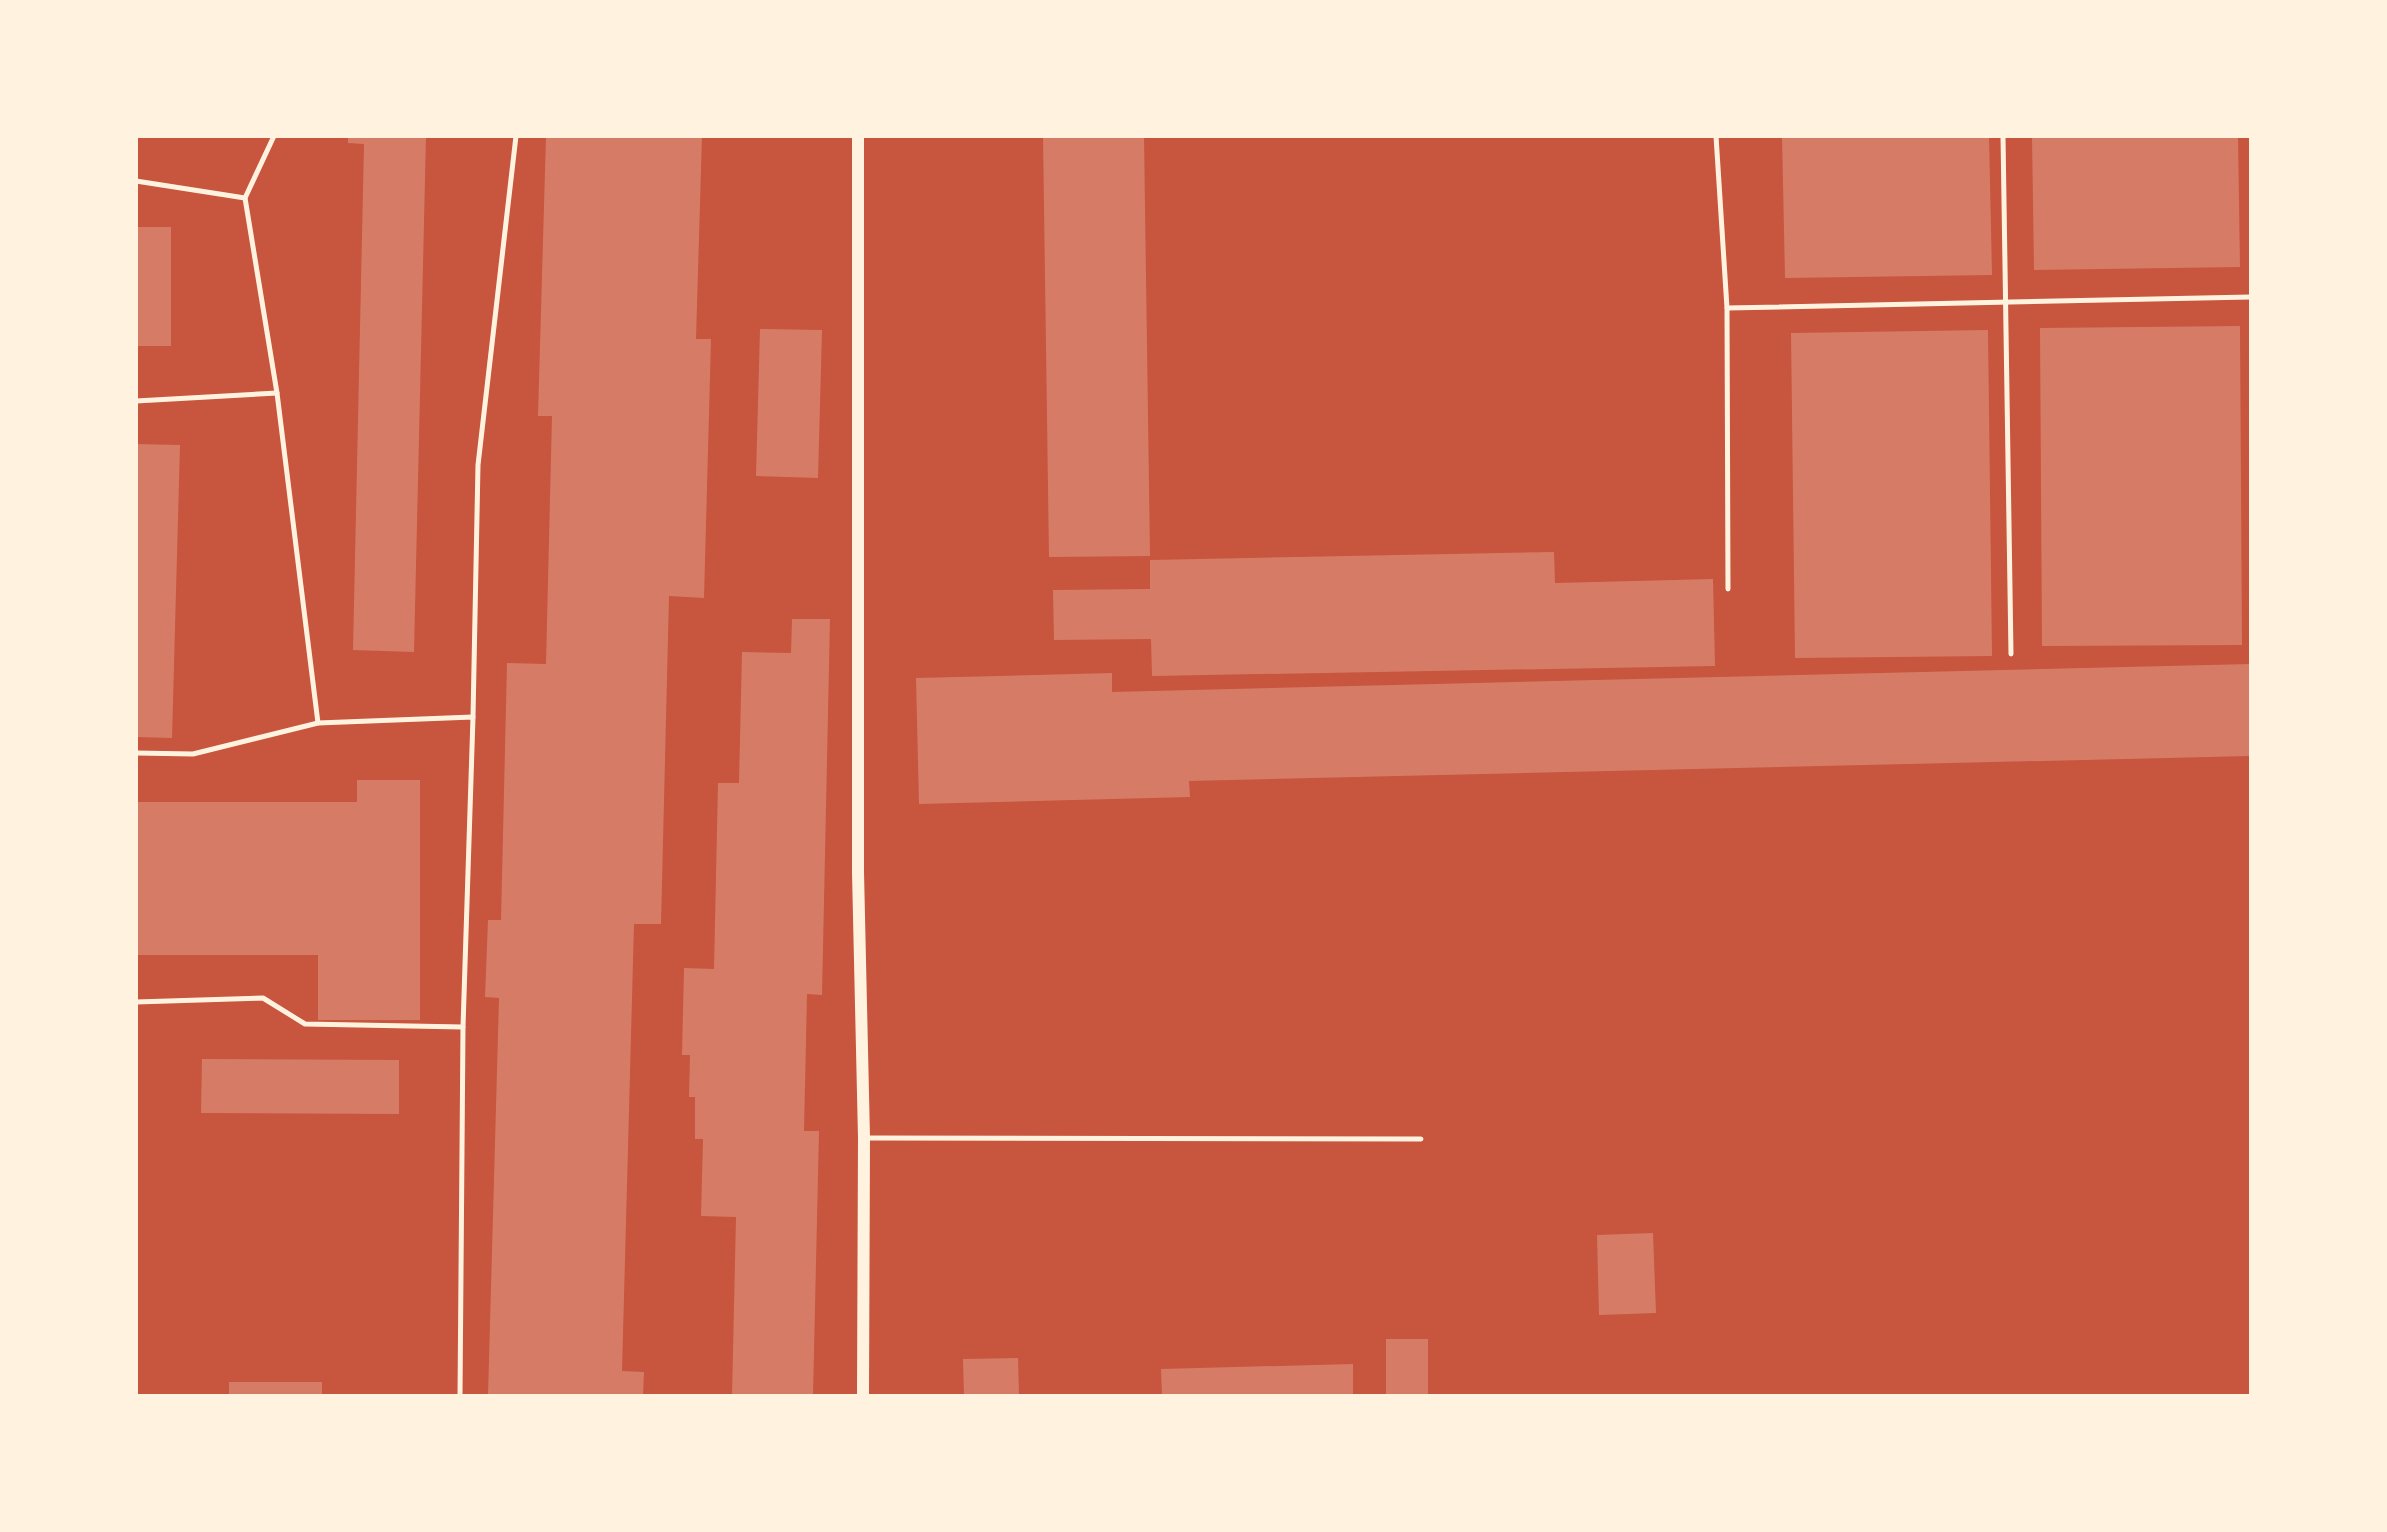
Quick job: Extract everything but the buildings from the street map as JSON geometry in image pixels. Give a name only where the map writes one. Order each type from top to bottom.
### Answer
[{"type":"street","points":[[858,136],[858,872],[864,1138],[863,1395]]},
{"type":"lane","points":[[274,136],[245,198],[278,393],[318,723]]},
{"type":"lane","points":[[460,1395],[463,1027],[478,465],[516,136]]},
{"type":"lane","points":[[1716,136],[1727,308],[1728,589]]},
{"type":"lane","points":[[2003,136],[2011,654]]},
{"type":"lane","points":[[136,181],[245,198]]},
{"type":"lane","points":[[1727,308],[2250,297]]},
{"type":"lane","points":[[136,401],[278,393]]},
{"type":"lane","points":[[136,753],[193,754],[318,723],[472,717]]},
{"type":"lane","points":[[136,1002],[262,998],[305,1024],[463,1027]]},
{"type":"lane","points":[[864,1138],[1421,1139]]}]
